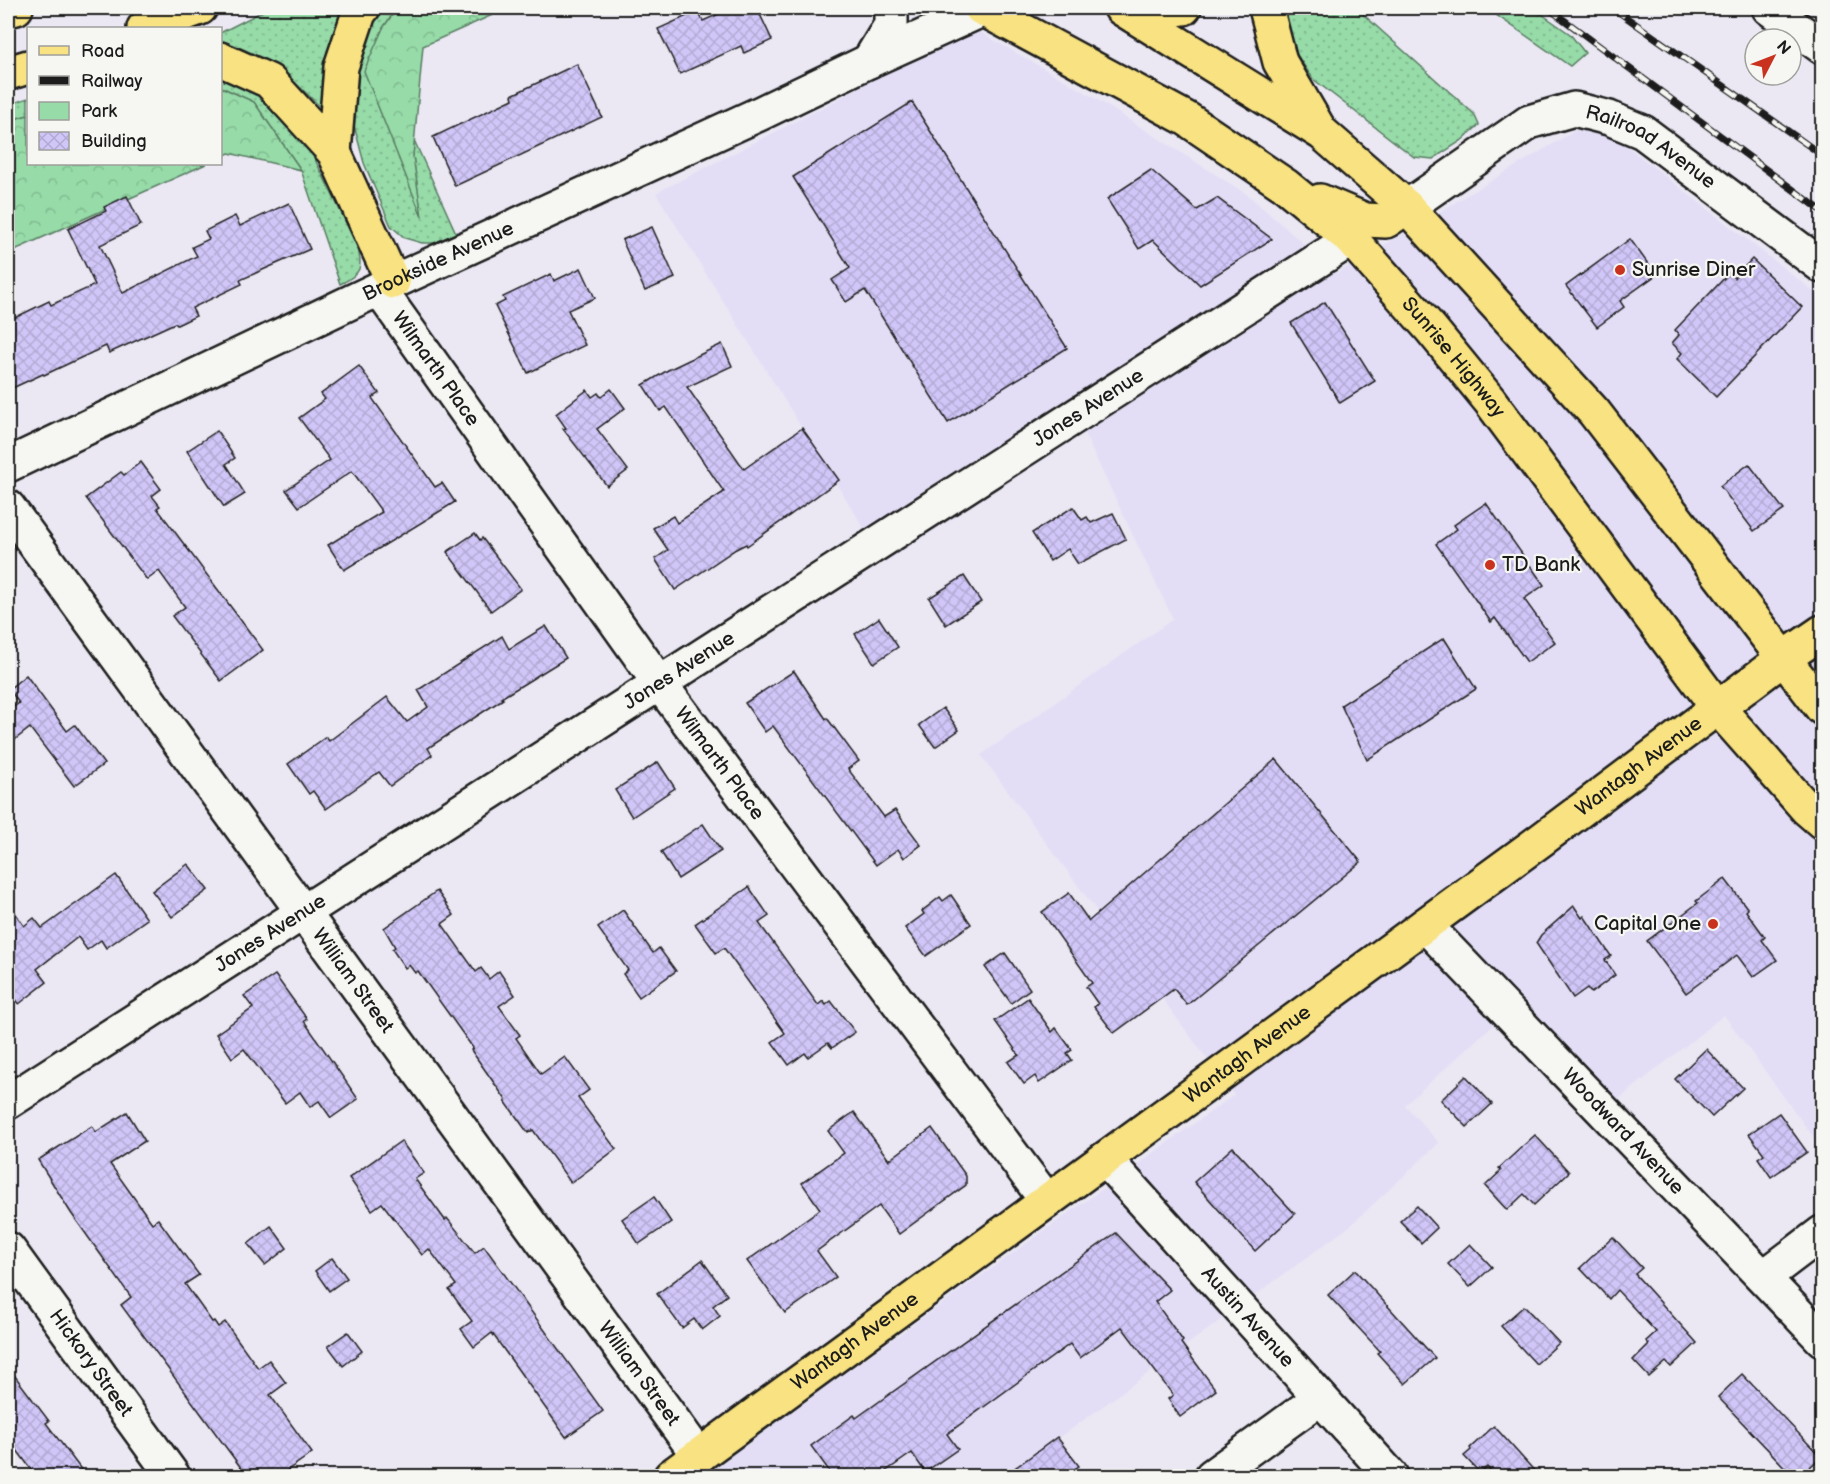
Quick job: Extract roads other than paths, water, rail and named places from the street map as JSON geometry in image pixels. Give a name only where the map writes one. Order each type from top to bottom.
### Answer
[{"type":"main road","points":[[8,10],[16,8]]},
{"type":"main road","points":[[147,27],[200,8]]},
{"type":"main road","points":[[334,152],[341,68],[358,13],[363,8]]},
{"type":"main road","name":"Sunrise Highway","points":[[982,8],[1187,119],[1286,186],[1351,239],[1431,329],[1490,401],[1718,708],[1807,809],[1822,822]]},
{"type":"main road","points":[[1129,11],[1185,8]]},
{"type":"main road","points":[[1266,8],[1280,62],[1322,133]]},
{"type":"main road","points":[[1129,11],[1322,133],[1407,207],[1594,412],[1822,708]]},
{"type":"main road","points":[[222,60],[269,81],[334,152],[386,286]]},
{"type":"main road","points":[[8,72],[27,67]]},
{"type":"main road","points":[[1286,186],[1365,220],[1386,220],[1407,207]]},
{"type":"main road","name":"Wantagh Avenue","points":[[672,1476],[1822,632]]},
{"type":"street","points":[[869,61],[891,25],[891,8]]},
{"type":"street","name":"Brookside Avenue","points":[[8,465],[386,286],[762,114],[982,8]]},
{"type":"street","points":[[1768,8],[1822,47]]},
{"type":"street","name":"Railroad Avenue","points":[[1407,207],[1529,122],[1574,109],[1610,118],[1643,132],[1822,266]]},
{"type":"street","name":"Jones Avenue","points":[[8,1102],[1351,239]]},
{"type":"street","name":"Wilmarth Place","points":[[386,286],[660,684],[1047,1201]]},
{"type":"street","name":"William Street","points":[[8,507],[699,1456]]},
{"type":"street","name":"Woodward Avenue","points":[[1425,925],[1822,1339]]},
{"type":"street","name":"Austin Avenue","points":[[1105,1159],[1390,1476]]},
{"type":"street","points":[[1764,1277],[1822,1233]]},
{"type":"street","name":"Hickory Street","points":[[8,1249],[173,1476]]},
{"type":"street","points":[[1212,1476],[1320,1398]]},
{"type":"railway","points":[[1548,8],[1822,211]]},
{"type":"railway","points":[[1613,8],[1822,155]]},
{"type":"place","name":"Sunrise Diner","points":[[1620,270]]},
{"type":"place","name":"TD Bank","points":[[1490,565]]},
{"type":"place","name":"Capital One","points":[[1713,924]]}]
